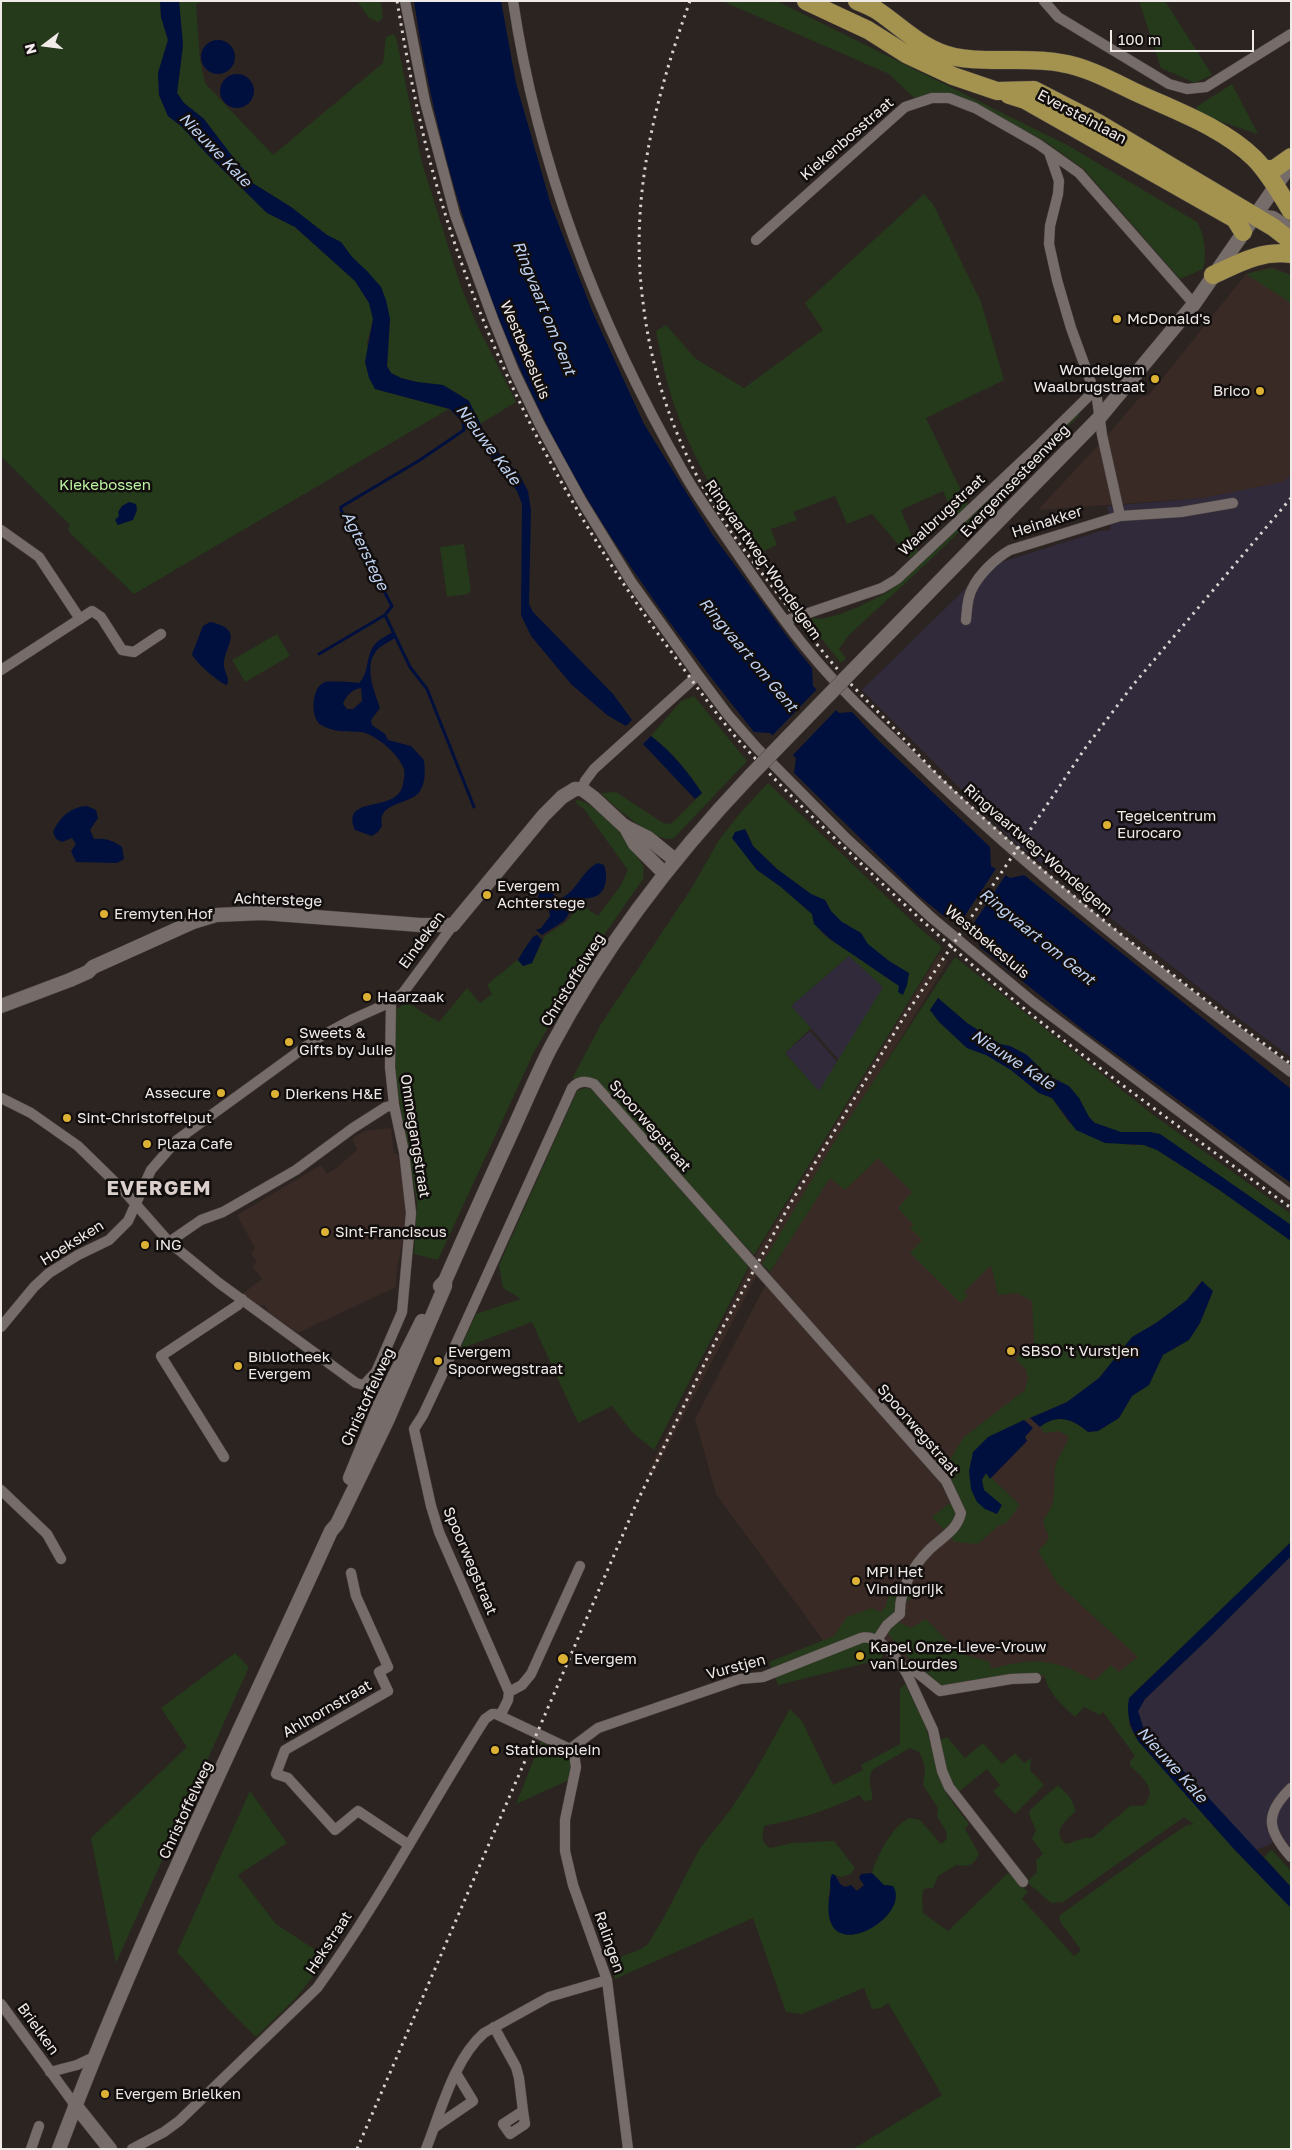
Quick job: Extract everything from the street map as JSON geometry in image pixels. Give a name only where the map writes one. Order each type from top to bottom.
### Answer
[{"type":"highway","name":"Eversteinlaan","points":[[806,1],[868,30],[906,54],[953,76],[997,91],[1034,90],[1098,123],[1273,226],[1291,241]]},
{"type":"highway","points":[[857,1],[877,10],[914,40],[934,50],[955,57],[1061,62],[1101,76],[1198,121],[1229,138],[1254,158],[1264,169],[1291,211]]},
{"type":"highway","points":[[997,91],[1025,100],[1235,219],[1243,232]]},
{"type":"highway","points":[[1264,169],[1274,169],[1291,157]]},
{"type":"highway","points":[[1214,275],[1248,258],[1276,252],[1291,254]]},
{"type":"main road","name":"Evergemsesteenweg","points":[[790,734],[1100,417],[1194,304],[1291,164]]},
{"type":"main road","points":[[1254,216],[1273,218],[1291,230]]},
{"type":"main road","name":"Christoffelweg","points":[[59,2149],[94,2056],[139,1952],[331,1532],[337,1524],[394,1406],[445,1286],[445,1281],[551,1048],[605,955],[675,860],[711,818],[790,734]]},
{"type":"main road","points":[[582,789],[624,826],[635,844],[665,874]]},
{"type":"main road","name":"Eindeken","points":[[453,925],[544,815],[568,792],[582,789]]},
{"type":"main road","points":[[624,826],[648,838],[675,860]]},
{"type":"main road","name":"Achterstege","points":[[1,1006],[70,980],[88,972],[93,967],[193,922],[216,916],[263,913],[412,924],[453,925]]},
{"type":"main road","points":[[75,2104],[110,2149]]},
{"type":"street","name":"Westbekesluis","points":[[405,1],[424,102],[454,215],[489,311],[514,371],[580,500],[632,583],[728,716],[762,754],[847,839],[932,918],[1033,1002],[1291,1195]]},
{"type":"street","name":"Ringvaartweg-Wondelgem","points":[[513,1],[519,46],[539,132],[560,198],[607,323],[686,477],[762,591],[811,654],[851,699],[1018,857],[1152,967],[1291,1072]]},
{"type":"street","points":[[1044,1],[1058,17],[1169,84],[1186,89],[1206,87],[1291,34]]},
{"type":"street","name":"Kiekenbosstraat","points":[[756,240],[905,107],[918,101],[932,98],[949,98],[966,104],[1038,144],[1078,173],[1194,304]]},
{"type":"street","points":[[1049,152],[1059,181],[1058,194],[1050,226],[1049,244],[1071,328],[1098,399],[1102,435],[1120,516]]},
{"type":"street","name":"Waalbrugstraat","points":[[785,620],[882,588],[897,579],[1038,446],[1094,390]]},
{"type":"street","name":"Heinakker","points":[[966,620],[971,590],[1001,555],[1010,550],[1120,516],[1180,512],[1233,503]]},
{"type":"street","points":[[1,530],[39,557],[80,619]]},
{"type":"street","points":[[1,670],[92,611],[101,617],[122,650],[134,652],[161,634]]},
{"type":"street","points":[[582,789],[584,781],[594,769],[698,675]]},
{"type":"street","name":"Eindeken","points":[[134,1204],[151,1170],[176,1140],[316,1039],[390,1002],[403,993],[453,925]]},
{"type":"street","name":"Ommegangstraat","points":[[242,1299],[356,1383],[364,1385],[376,1372],[400,1319],[405,1285],[411,1204],[404,1152],[394,1105],[390,1067],[390,1002]]},
{"type":"street","name":"Spoorwegstraat","points":[[508,1692],[439,1532],[431,1506],[414,1429],[423,1416],[572,1088],[579,1082],[585,1081],[594,1084],[946,1481],[961,1513],[959,1523],[930,1549],[912,1569],[899,1601],[900,1614],[887,1625],[877,1640]]},
{"type":"street","points":[[1,1098],[31,1113],[78,1146],[124,1191],[169,1242],[242,1299],[238,1305],[161,1356],[224,1457]]},
{"type":"street","points":[[169,1242],[201,1220],[211,1217],[296,1170],[386,1107],[394,1105]]},
{"type":"street","name":"Hoeksken","points":[[1,1327],[34,1287],[49,1273],[78,1254],[109,1240],[128,1221],[134,1204]]},
{"type":"street","points":[[1,1490],[47,1534],[61,1559]]},
{"type":"street","points":[[570,1749],[500,1716],[508,1700],[508,1692],[522,1685],[531,1674],[580,1566]]},
{"type":"street","name":"Ahlhornstraat","points":[[351,1573],[356,1596],[388,1667],[379,1672],[388,1691],[285,1750],[276,1774],[288,1778],[335,1830],[358,1811],[409,1844]]},
{"type":"street","name":"Vurstjen","points":[[570,1749],[598,1728],[740,1679],[763,1677],[861,1638],[866,1637],[877,1640]]},
{"type":"street","points":[[877,1640],[903,1667],[933,1730],[946,1781],[976,1824],[1023,1882]]},
{"type":"street","points":[[903,1667],[914,1670],[940,1691],[1012,1679],[1036,1678]]},
{"type":"street","name":"Hekstraat","points":[[132,2149],[164,2132],[179,2121],[317,1988],[333,1967],[485,1719],[492,1714],[500,1716]]},
{"type":"street","name":"Ralingen","points":[[570,1749],[574,1754],[576,1767],[565,1820],[565,1851],[573,1885],[607,1980],[628,2149]]},
{"type":"street","points":[[1291,1788],[1280,1798],[1274,1807],[1272,1817],[1274,1836],[1291,1857]]},
{"type":"street","points":[[426,2149],[456,2074],[465,2055],[478,2038],[494,2027],[549,1997],[607,1980]]},
{"type":"street","name":"Brielken","points":[[1,2004],[75,2104]]},
{"type":"street","points":[[494,2027],[516,2067],[522,2111]]},
{"type":"street","name":"Brielken","points":[[50,2072],[77,2065],[94,2056]]},
{"type":"street","points":[[435,2127],[473,2100],[456,2074]]},
{"type":"street","points":[[31,2149],[39,2126]]},
{"type":"shaded area","points":[[1272,267],[1291,275],[1290,476],[1283,482],[1203,498],[1038,510],[1140,397],[1149,395],[1246,274]]},
{"type":"shaded area","points":[[1290,476],[1291,1057],[1234,1015],[1013,841],[862,690],[965,589],[1002,562],[1100,531],[1111,530],[1107,506],[1203,498],[1283,482]]},
{"type":"shaded area","points":[[939,954],[948,961],[765,1259],[653,1475],[648,1472],[758,1251]]},
{"type":"shaded area","points":[[850,955],[884,987],[839,1060],[791,1006]]},
{"type":"shaded area","name":"SBSO 't Vurstjen","points":[[929,1020],[1069,1123],[1291,1241],[1291,1542],[1129,1698],[1036,1676],[941,1688],[886,1646],[873,1633],[828,1647],[716,1494],[695,1419],[766,1284],[770,1272]]},
{"type":"shaded area","points":[[810,1031],[837,1062],[819,1092],[785,1053]]},
{"type":"shaded area","name":"Sint-Franciscus","points":[[391,1128],[394,1154],[397,1153],[404,1187],[405,1204],[405,1228],[397,1268],[396,1287],[298,1333],[269,1313],[265,1305],[260,1306],[242,1294],[262,1279],[252,1266],[257,1262],[251,1253],[255,1248],[237,1215],[321,1165],[327,1174],[335,1169],[357,1150],[352,1138],[365,1131]]},
{"type":"shaded area","points":[[1291,1556],[1291,1849],[1282,1839],[1256,1850],[1143,1727],[1138,1711],[1145,1699]]},
{"type":"green space","name":"Kiekebossen","points":[[1,1],[160,1],[161,17],[168,40],[158,73],[159,95],[168,116],[181,126],[267,213],[295,227],[355,281],[369,303],[373,319],[367,343],[375,389],[449,409],[134,594],[70,533],[68,528],[70,525],[1,456]]},
{"type":"green space","points":[[179,1],[202,1],[196,5],[200,59],[205,83],[273,155],[383,63],[386,37],[393,34],[396,37],[422,163],[461,287],[478,327],[516,402],[480,424],[469,401],[457,393],[443,385],[417,382],[391,373],[387,366],[390,319],[381,287],[352,257],[341,242],[327,235],[291,207],[251,182],[249,174],[239,165],[204,119],[184,103],[177,93],[183,45]]},
{"type":"green space","points":[[357,1],[381,1],[383,18],[378,22],[369,18]]},
{"type":"green space","points":[[722,1],[777,1],[1069,146],[1197,222],[1202,233],[1204,245],[1205,258],[1203,269],[1180,279],[1084,169],[1043,140],[987,111],[936,94],[914,98],[889,74]]},
{"type":"green space","points":[[1139,1],[1165,1],[1212,75],[1195,83],[1161,68]]},
{"type":"green space","points":[[1232,84],[1258,134],[1197,114],[1196,107]]},
{"type":"green space","points":[[924,194],[933,204],[981,302],[1004,380],[926,418],[969,507],[955,519],[943,491],[901,510],[918,552],[910,558],[872,514],[847,524],[835,496],[793,512],[797,520],[771,529],[777,545],[755,555],[708,481],[680,422],[663,366],[656,331],[666,325],[696,359],[744,388],[823,330],[805,303]]},
{"type":"green space","points":[[1271,268],[1291,275],[1291,303],[1246,274]]},
{"type":"green space","points":[[1079,412],[1079,416],[928,562],[849,635],[839,649],[846,658],[841,663],[807,621],[813,618],[820,619],[840,614],[863,605],[889,591]]},
{"type":"green space","points":[[464,544],[471,590],[468,594],[447,597],[440,547]]},
{"type":"green space","points":[[277,634],[290,656],[245,682],[232,660]]},
{"type":"green space","points":[[694,696],[747,761],[674,838],[667,839],[657,836],[636,823],[601,793],[616,792],[663,823],[671,824],[702,793],[679,762],[651,736],[681,701]]},
{"type":"green space","points":[[768,783],[914,923],[942,947],[754,1255],[591,1078],[572,1079],[601,1024],[691,889],[719,840],[741,812]],"holes":[[[746,830],[753,846],[777,869],[811,894],[825,900],[831,911],[842,922],[861,933],[867,944],[908,973],[867,959],[837,945],[825,936],[816,926],[812,914],[781,887],[757,870],[733,838]],[[849,956],[883,987],[819,1091],[785,1053],[811,1028],[791,1006]]]},
{"type":"green space","points":[[576,800],[595,808],[632,848],[644,867],[643,879],[586,961],[534,1052],[438,1260],[414,1254],[417,1202],[398,1093],[394,1011],[408,1001],[420,1011],[439,1022],[467,988],[480,1003],[492,994],[487,985],[517,960],[524,966],[532,963],[545,936],[566,922],[583,902],[590,911],[598,916],[621,885],[628,870],[584,809],[576,803]]},
{"type":"green space","points":[[955,957],[1152,1114],[1291,1214],[1291,1225],[1160,1134],[1121,1132],[1095,1123],[1089,1117],[1079,1098],[1059,1080],[1048,1076],[1027,1055],[1010,1046],[1000,1044],[967,1023],[938,998],[930,1010],[967,1048],[986,1055],[1011,1070],[1039,1093],[1052,1098],[1069,1123],[1128,1145],[1144,1145],[1157,1150],[1218,1189],[1291,1241],[1291,1542],[1129,1698],[1129,1725],[1138,1741],[1233,1848],[1291,1908],[1291,2149],[853,2149],[942,2095],[888,2003],[881,2008],[872,2009],[864,1988],[802,2014],[786,2012],[753,1918],[615,1979],[610,1961],[641,1949],[648,1944],[700,1848],[731,1809],[753,1775],[790,1709],[802,1721],[833,1785],[863,1770],[861,1765],[900,1744],[900,1689],[905,1684],[925,1724],[941,1781],[947,1795],[969,1824],[965,1829],[979,1854],[973,1863],[967,1866],[956,1865],[938,1876],[933,1888],[924,1889],[922,1897],[923,1913],[948,1931],[1008,1873],[1028,1892],[1022,1899],[1074,1956],[1081,1950],[1061,1923],[1060,1915],[1163,1841],[1187,1825],[1194,1824],[1184,1817],[1063,1902],[1051,1903],[1027,1882],[1037,1872],[1036,1860],[1043,1854],[1032,1839],[1036,1830],[1029,1814],[1030,1810],[1058,1785],[1070,1797],[1076,1811],[1060,1830],[1061,1839],[1066,1844],[1085,1838],[1092,1838],[1130,1806],[1143,1806],[1150,1795],[1147,1784],[1130,1766],[1130,1761],[1135,1756],[1103,1712],[1100,1715],[1084,1707],[1075,1717],[1052,1693],[1044,1675],[1009,1676],[944,1686],[920,1669],[892,1638],[882,1630],[875,1632],[875,1646],[883,1651],[882,1658],[778,1685],[769,1662],[834,1636],[847,1617],[872,1608],[881,1612],[886,1606],[889,1593],[903,1589],[917,1592],[890,1618],[911,1628],[926,1619],[959,1653],[990,1662],[991,1669],[1032,1661],[1044,1662],[1067,1668],[1094,1681],[1111,1665],[1119,1672],[1138,1657],[1057,1583],[1038,1551],[1049,1537],[1044,1519],[1053,1502],[1056,1465],[1069,1437],[1059,1431],[1045,1433],[1040,1427],[1053,1420],[1065,1419],[1077,1424],[1088,1432],[1098,1431],[1119,1418],[1132,1396],[1149,1384],[1163,1355],[1189,1340],[1200,1323],[1213,1291],[1201,1281],[1187,1300],[1156,1323],[1132,1337],[1099,1378],[1067,1402],[1018,1423],[971,1489],[988,1495],[984,1490],[982,1480],[986,1473],[1020,1505],[1006,1523],[998,1526],[978,1544],[955,1542],[932,1517],[951,1502],[938,1479],[964,1437],[1025,1390],[1028,1377],[1025,1368],[1016,1360],[1021,1349],[1032,1352],[1034,1341],[1032,1301],[1017,1293],[998,1295],[991,1265],[964,1292],[968,1295],[961,1303],[910,1253],[922,1240],[910,1228],[913,1224],[898,1208],[912,1192],[878,1158],[845,1190],[830,1178],[770,1272],[762,1264],[839,1134]],"holes":[[[910,1748],[919,1752],[925,1769],[923,1785],[938,1808],[937,1816],[947,1833],[946,1840],[941,1844],[920,1820],[910,1818],[904,1821],[892,1833],[877,1858],[872,1873],[884,1885],[890,1885],[895,1903],[887,1916],[828,1900],[832,1874],[841,1877],[851,1874],[855,1868],[834,1841],[791,1843],[770,1848],[765,1843],[763,1836],[764,1826],[813,1814],[859,1795],[864,1801],[872,1800],[870,1782],[872,1770]]]},
{"type":"green space","points":[[584,1088],[592,1089],[749,1266],[654,1450],[632,1432],[612,1406],[578,1423],[532,1322],[460,1349],[476,1314],[521,1299],[503,1288],[499,1265],[577,1091]]},
{"type":"green space","points":[[235,1653],[249,1667],[116,1963],[91,1838],[187,1747],[161,1708]]},
{"type":"green space","points":[[947,1737],[965,1758],[983,1743],[1002,1764],[1015,1753],[1024,1763],[1031,1758],[1030,1770],[1044,1785],[1015,1814],[993,1791],[1000,1785],[987,1769],[956,1794],[947,1780],[939,1740]]},
{"type":"green space","points":[[541,1741],[557,1748],[572,1760],[569,1780],[516,1804]]},
{"type":"green space","points":[[250,1791],[287,1843],[238,1875],[276,1924],[328,1958],[295,1999],[256,2037],[225,2006],[177,1952]]},
{"type":"green space","points":[[1272,1850],[1291,1871],[1291,1887],[1264,1857]]},
{"type":"water","name":"Nieuwe Kale","points":[[160,1],[179,1],[183,45],[177,93],[184,103],[204,119],[239,165],[249,174],[251,182],[291,207],[327,235],[341,242],[352,257],[381,287],[390,319],[387,366],[391,373],[417,382],[443,385],[469,401],[490,443],[519,474],[528,491],[531,510],[529,604],[533,612],[613,694],[632,720],[626,726],[607,715],[571,684],[531,636],[521,615],[522,504],[517,491],[476,437],[450,409],[375,389],[369,378],[365,362],[373,319],[369,303],[355,281],[295,227],[267,213],[181,126],[168,116],[159,95],[158,73],[168,40],[161,17]]},
{"type":"water","name":"Ringvaart om Gent","points":[[414,1],[501,1],[516,83],[551,205],[593,313],[644,424],[712,534],[812,668],[813,686],[839,713],[852,712],[878,740],[990,847],[991,866],[1010,878],[1024,875],[1291,1089],[1291,1183],[1082,1029],[980,947],[977,926],[959,914],[945,917],[918,895],[794,773],[796,758],[770,733],[754,732],[685,643],[621,552],[581,488],[550,431],[522,373],[497,313],[455,191],[425,65]]},
{"type":"water","points":[[218,40],[230,45],[235,57],[230,69],[218,74],[206,69],[201,57],[206,45]]},
{"type":"water","points":[[237,74],[249,79],[254,91],[249,103],[237,108],[225,103],[220,91],[225,79]]},
{"type":"water","points":[[129,502],[136,504],[137,510],[133,520],[118,525],[115,520],[119,516],[118,512],[122,506]]},
{"type":"water","points":[[210,622],[228,629],[230,634],[224,666],[228,678],[227,685],[207,671],[192,654],[203,626]]},
{"type":"water","points":[[393,632],[396,637],[379,648],[371,662],[371,677],[380,708],[371,720],[372,725],[385,734],[388,740],[411,746],[424,760],[425,776],[422,787],[416,795],[384,812],[382,826],[372,836],[355,830],[353,819],[355,812],[362,807],[391,799],[399,793],[403,784],[404,769],[392,752],[373,737],[361,732],[336,730],[321,725],[315,716],[314,703],[317,690],[325,682],[359,683],[365,674],[373,647],[382,638]],"holes":[[[361,688],[362,701],[353,709],[347,709],[343,704],[350,693]]]},
{"type":"water","points":[[651,736],[672,755],[702,793],[695,799],[643,744]]},
{"type":"water","points":[[87,806],[96,810],[98,818],[90,830],[94,839],[108,840],[122,847],[124,859],[117,863],[76,862],[71,851],[76,844],[72,838],[62,842],[56,839],[53,832],[62,817],[76,808]]},
{"type":"water","points":[[745,829],[753,846],[777,869],[811,894],[825,900],[831,911],[842,922],[861,933],[868,944],[889,961],[909,973],[903,995],[898,992],[899,986],[830,939],[814,924],[812,914],[781,887],[757,870],[732,838],[735,832]]},
{"type":"water","points":[[598,863],[604,865],[606,874],[602,892],[594,897],[578,900],[564,921],[542,935],[536,930],[541,928],[550,916],[549,910],[538,898],[539,893],[548,887],[557,899],[564,897],[592,866]]},
{"type":"water","points":[[537,935],[542,940],[532,963],[523,966],[518,960],[532,938]]},
{"type":"water","name":"Nieuwe Kale","points":[[938,998],[967,1023],[1000,1044],[1010,1046],[1027,1055],[1048,1076],[1069,1086],[1095,1123],[1121,1132],[1160,1134],[1291,1225],[1291,1241],[1218,1189],[1157,1150],[1144,1145],[1105,1143],[1076,1130],[1052,1098],[1039,1093],[1011,1070],[986,1055],[967,1048],[939,1022],[930,1010]]},
{"type":"water","points":[[1202,1281],[1213,1291],[1200,1323],[1189,1340],[1163,1355],[1149,1385],[1132,1396],[1119,1418],[1098,1431],[1088,1432],[1077,1424],[1065,1419],[1053,1420],[1040,1427],[1030,1418],[1067,1402],[1099,1378],[1132,1337],[1156,1323],[1187,1300]]},
{"type":"water","points":[[1024,1420],[1033,1428],[1025,1437],[1027,1441],[990,1479],[986,1473],[982,1480],[984,1490],[1002,1505],[997,1514],[985,1509],[977,1502],[971,1489],[969,1471],[973,1452],[988,1437]]},
{"type":"water","name":"Nieuwe Kale","points":[[1291,1542],[1291,1556],[1145,1699],[1138,1711],[1143,1727],[1291,1887],[1291,1908],[1233,1848],[1138,1741],[1131,1725],[1128,1710],[1129,1698]]},
{"type":"water","points":[[872,1873],[884,1885],[893,1886],[896,1899],[890,1912],[878,1924],[864,1932],[849,1935],[836,1931],[829,1917],[830,1881],[832,1874],[835,1875],[840,1884],[845,1887],[851,1885],[857,1891],[864,1885],[859,1878],[861,1874]]},
{"type":"pier","points":[[818,688],[838,708],[791,757],[771,737]]},
{"type":"pier","points":[[997,867],[1007,873],[972,926],[962,920]]},
{"type":"waterway","name":"Agterstege","points":[[319,654],[385,615],[392,606],[341,507],[420,460],[464,430],[463,421]]},
{"type":"waterway","points":[[385,615],[410,667],[427,689],[474,807]]},
{"type":"railway","points":[[397,1],[413,89],[434,176],[453,239],[475,300],[500,360],[558,477],[591,533],[626,588],[698,689],[734,735],[776,780],[873,875],[946,942],[1021,1006],[1077,1050],[1291,1208]]},
{"type":"railway","points":[[690,1],[666,74],[648,149],[642,187],[640,263],[647,331],[661,388],[681,443],[708,495],[723,520],[747,553],[827,657],[940,777],[989,823],[1072,895],[1203,998],[1291,1064]]},
{"type":"railway","points":[[357,2149],[637,1502],[718,1336],[790,1204],[904,1017],[1086,747],[1133,685],[1291,498]]},
{"type":"place","name":"McDonald's","points":[[1117,319]]},
{"type":"place","name":"Wondelgem Waalbrugstraat","points":[[1155,379]]},
{"type":"place","name":"Brico","points":[[1260,391]]},
{"type":"place","name":"Tegelcentrum Eurocaro","points":[[1107,825]]},
{"type":"place","name":"Evergem Achterstege","points":[[487,895]]},
{"type":"place","name":"Eremyten Hof","points":[[104,914]]},
{"type":"place","name":"Haarzaak","points":[[367,997]]},
{"type":"place","name":"Sweets & Gifts by Julie","points":[[289,1042]]},
{"type":"place","name":"Assecure","points":[[221,1093]]},
{"type":"place","name":"Dierkens H&E","points":[[275,1094]]},
{"type":"place","name":"Sint-Christoffelput","points":[[67,1118]]},
{"type":"place","name":"Plaza Cafe","points":[[147,1144]]},
{"type":"place","name":"Sint-Franciscus","points":[[325,1232]]},
{"type":"place","name":"ING","points":[[145,1245]]},
{"type":"place","name":"SBSO 't Vurstjen","points":[[1011,1351]]},
{"type":"place","name":"Evergem Spoorwegstraat","points":[[438,1361]]},
{"type":"place","name":"Bibliotheek Evergem","points":[[238,1366]]},
{"type":"place","name":"MPI Het Vindingrijk","points":[[856,1581]]},
{"type":"place","name":"Kapel Onze-Lieve-Vrouw van Lourdes","points":[[860,1656]]},
{"type":"place","name":"Evergem","points":[[563,1659]]},
{"type":"place","name":"Stationsplein","points":[[495,1750]]},
{"type":"place","name":"Evergem Brielken","points":[[105,2094]]},
{"type":"district","name":"EVERGEM","points":[[159,1189]]}]
